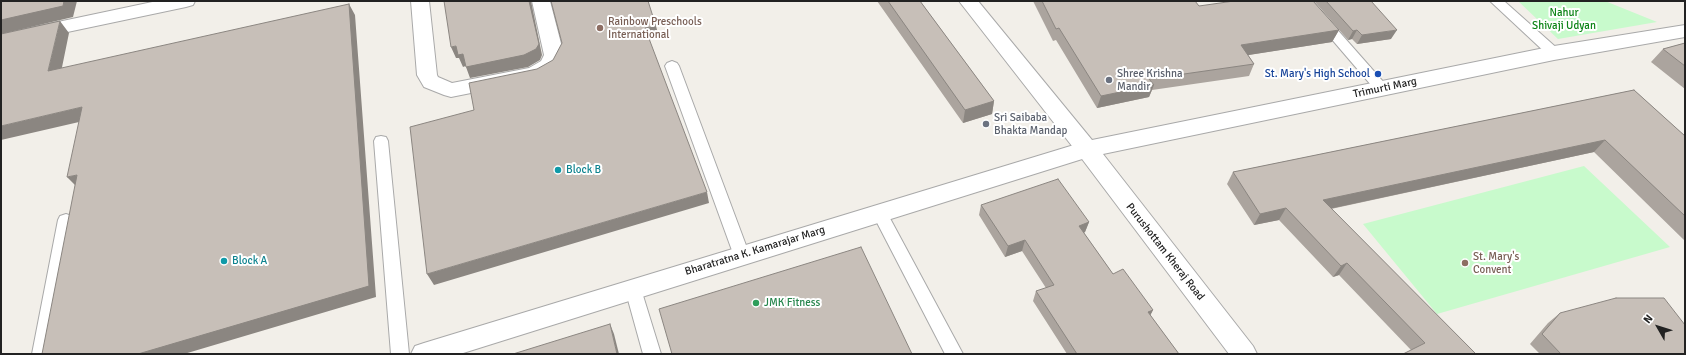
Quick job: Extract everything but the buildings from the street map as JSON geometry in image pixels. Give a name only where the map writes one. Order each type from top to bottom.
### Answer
[{"type":"street","points":[[1,40],[186,1]]},
{"type":"street","points":[[420,1],[426,75],[430,82],[450,90],[534,74],[548,66],[554,55],[541,1]]},
{"type":"street","name":"Purushottam Kheraj Road","points":[[968,1],[1087,149],[1244,354]]},
{"type":"street","name":"Trimurti Marg","points":[[1087,149],[1554,53],[1685,31]]},
{"type":"street","name":"Bharatratna K. Kamarajar Marg","points":[[424,354],[1087,149]]},
{"type":"lane","points":[[1305,1],[1382,88]]},
{"type":"lane","points":[[1496,1],[1554,53]]},
{"type":"lane","points":[[672,66],[742,256]]},
{"type":"lane","points":[[382,141],[400,354]]},
{"type":"lane","points":[[880,213],[954,354]]},
{"type":"lane","points":[[41,354],[66,220]]},
{"type":"lane","points":[[633,289],[652,354]]},
{"type":"green space","name":"Nahur Shivaji Udyan","points":[[1518,1],[1605,1],[1657,22],[1558,39]]},
{"type":"green space","points":[[1584,166],[1670,247],[1437,314],[1363,224]]},
{"type":"place","name":"Rainbow Preschools International","points":[[600,28]]},
{"type":"place","name":"St. Mary's High School","points":[[1378,74]]},
{"type":"place","name":"Shree Krishna Mandir","points":[[1109,80]]},
{"type":"place","name":"Sri Saibaba Bhakta Mandap","points":[[986,124]]},
{"type":"place","name":"Block B","points":[[558,170]]},
{"type":"place","name":"Block A","points":[[224,261]]},
{"type":"place","name":"St. Mary's Convent","points":[[1465,263]]},
{"type":"place","name":"JMK Fitness","points":[[756,303]]}]
